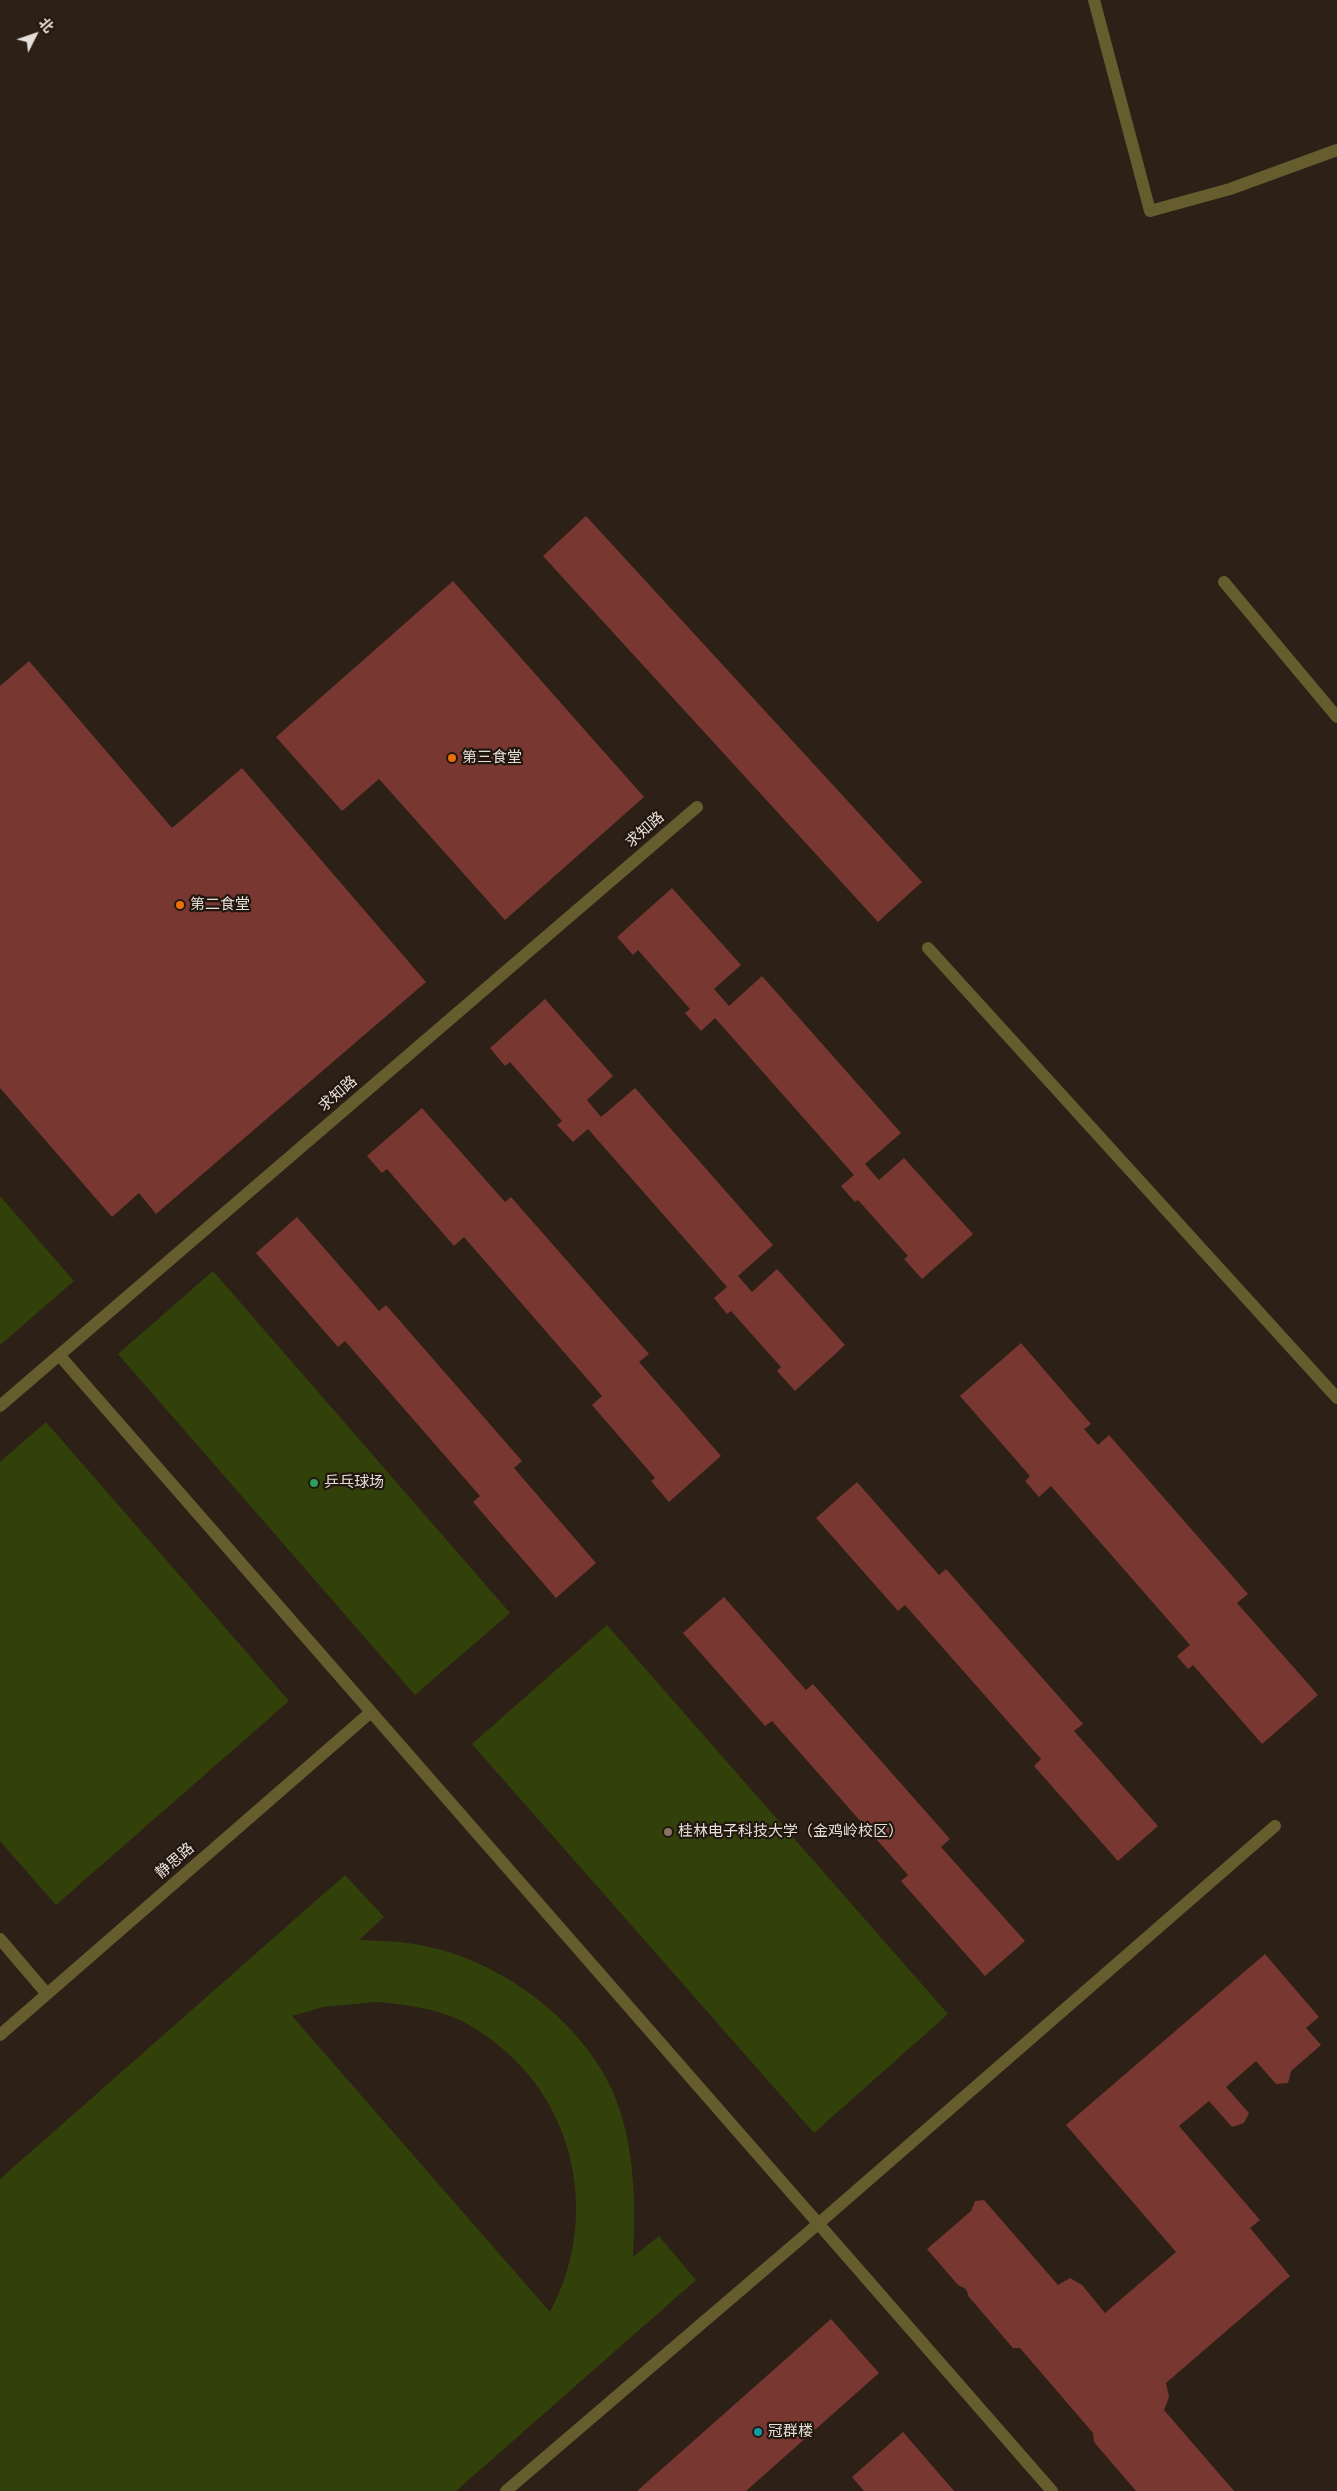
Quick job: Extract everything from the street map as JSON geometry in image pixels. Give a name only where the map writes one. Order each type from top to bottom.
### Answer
[{"type":"street","points":[[1094,0],[1150,211],[1230,190],[1337,150]]},
{"type":"street","points":[[1224,582],[1337,718]]},
{"type":"street","name":"求知路","points":[[0,1406],[697,807]]},
{"type":"street","points":[[928,948],[1337,1398]]},
{"type":"street","points":[[60,1356],[1052,2491]]},
{"type":"street","name":"静思路","points":[[0,2035],[370,1712]]},
{"type":"street","points":[[506,2491],[818,2224],[1275,1826]]},
{"type":"street","points":[[0,1939],[47,1994]]},
{"type":"green space","points":[[0,1196],[74,1281],[0,1345]]},
{"type":"green space","name":"乒乓球场","points":[[213,1271],[510,1613],[415,1695],[118,1354]]},
{"type":"green space","points":[[46,1422],[289,1701],[56,1905],[0,1841],[0,1462]]},
{"type":"green space","points":[[607,1625],[948,2014],[814,2133],[472,1744]]},
{"type":"green space","points":[[345,1875],[384,1917],[359,1940],[420,1945],[449,1952],[478,1963],[507,1978],[533,1996],[558,2017],[580,2040],[598,2065],[613,2092],[626,2132],[634,2195],[633,2257],[659,2236],[696,2280],[456,2491],[0,2491],[0,2179]],"holes":[[[376,2002],[432,2010],[460,2020],[487,2036],[503,2049],[518,2063],[540,2090],[556,2119],[568,2150],[574,2182],[576,2215],[573,2248],[564,2281],[550,2312],[292,2016],[323,2007]]]},
{"type":"building","points":[[586,516],[922,882],[878,922],[543,556]]},
{"type":"building","name":"第三食堂","points":[[453,581],[644,797],[505,920],[379,779],[342,811],[276,737]]},
{"type":"building","name":"第二食堂","points":[[29,661],[172,828],[242,768],[426,982],[156,1214],[139,1193],[112,1217],[0,1088],[0,686]]},
{"type":"building","points":[[672,888],[741,965],[714,989],[729,1006],[762,976],[901,1133],[865,1164],[879,1180],[904,1158],[973,1234],[922,1279],[904,1259],[908,1256],[858,1200],[855,1202],[841,1186],[854,1175],[715,1018],[701,1031],[685,1013],[690,1009],[638,950],[633,955],[617,937]]},
{"type":"building","points":[[545,999],[613,1076],[587,1100],[601,1117],[635,1088],[773,1245],[738,1276],[752,1292],[777,1269],[845,1345],[795,1391],[777,1371],[781,1367],[731,1311],[727,1314],[714,1298],[727,1287],[588,1129],[573,1142],[557,1125],[562,1121],[510,1062],[505,1066],[490,1048]]},
{"type":"building","points":[[422,1108],[505,1202],[511,1197],[649,1354],[639,1362],[721,1456],[669,1502],[651,1481],[655,1478],[592,1405],[602,1396],[464,1237],[454,1246],[387,1169],[382,1173],[367,1156]]},
{"type":"building","points":[[297,1217],[379,1311],[386,1305],[522,1461],[514,1468],[596,1563],[556,1598],[473,1502],[480,1496],[345,1341],[338,1347],[256,1253]]},
{"type":"building","points":[[1021,1343],[1091,1424],[1084,1429],[1098,1445],[1109,1435],[1248,1594],[1237,1603],[1318,1695],[1262,1744],[1193,1665],[1188,1669],[1177,1656],[1190,1645],[1051,1486],[1039,1497],[1025,1481],[1030,1476],[960,1396]]},
{"type":"building","points":[[857,1482],[939,1575],[946,1569],[1083,1724],[1074,1731],[1158,1826],[1118,1861],[1034,1766],[1041,1759],[905,1605],[898,1611],[816,1518]]},
{"type":"building","points":[[724,1597],[806,1690],[813,1684],[950,1839],[941,1847],[1025,1941],[985,1976],[901,1881],[908,1875],[772,1721],[765,1726],[683,1633]]},
{"type":"building","points":[[1265,1954],[1319,2017],[1306,2028],[1321,2045],[1291,2071],[1288,2083],[1276,2084],[1256,2061],[1226,2087],[1249,2113],[1244,2123],[1232,2127],[1209,2101],[1179,2126],[1260,2220],[1250,2228],[1290,2276],[1166,2383],[1169,2397],[1164,2410],[1234,2491],[1136,2491],[1094,2442],[1093,2433],[1020,2348],[1013,2348],[969,2297],[966,2289],[958,2285],[927,2249],[971,2211],[975,2201],[984,2200],[1058,2285],[1070,2278],[1082,2285],[1105,2313],[1176,2252],[1066,2125]]},
{"type":"building","name":"冠群楼","points":[[831,2319],[879,2373],[746,2491],[637,2491]]},
{"type":"building","points":[[903,2432],[954,2491],[864,2491],[852,2477]]},
{"type":"place","name":"第三食堂","points":[[452,758]]},
{"type":"place","name":"第二食堂","points":[[180,905]]},
{"type":"place","name":"乒乓球场","points":[[314,1483]]},
{"type":"place","name":"桂林电子科技大学（金鸡岭校区）","points":[[668,1832]]},
{"type":"place","name":"冠群楼","points":[[758,2432]]}]
